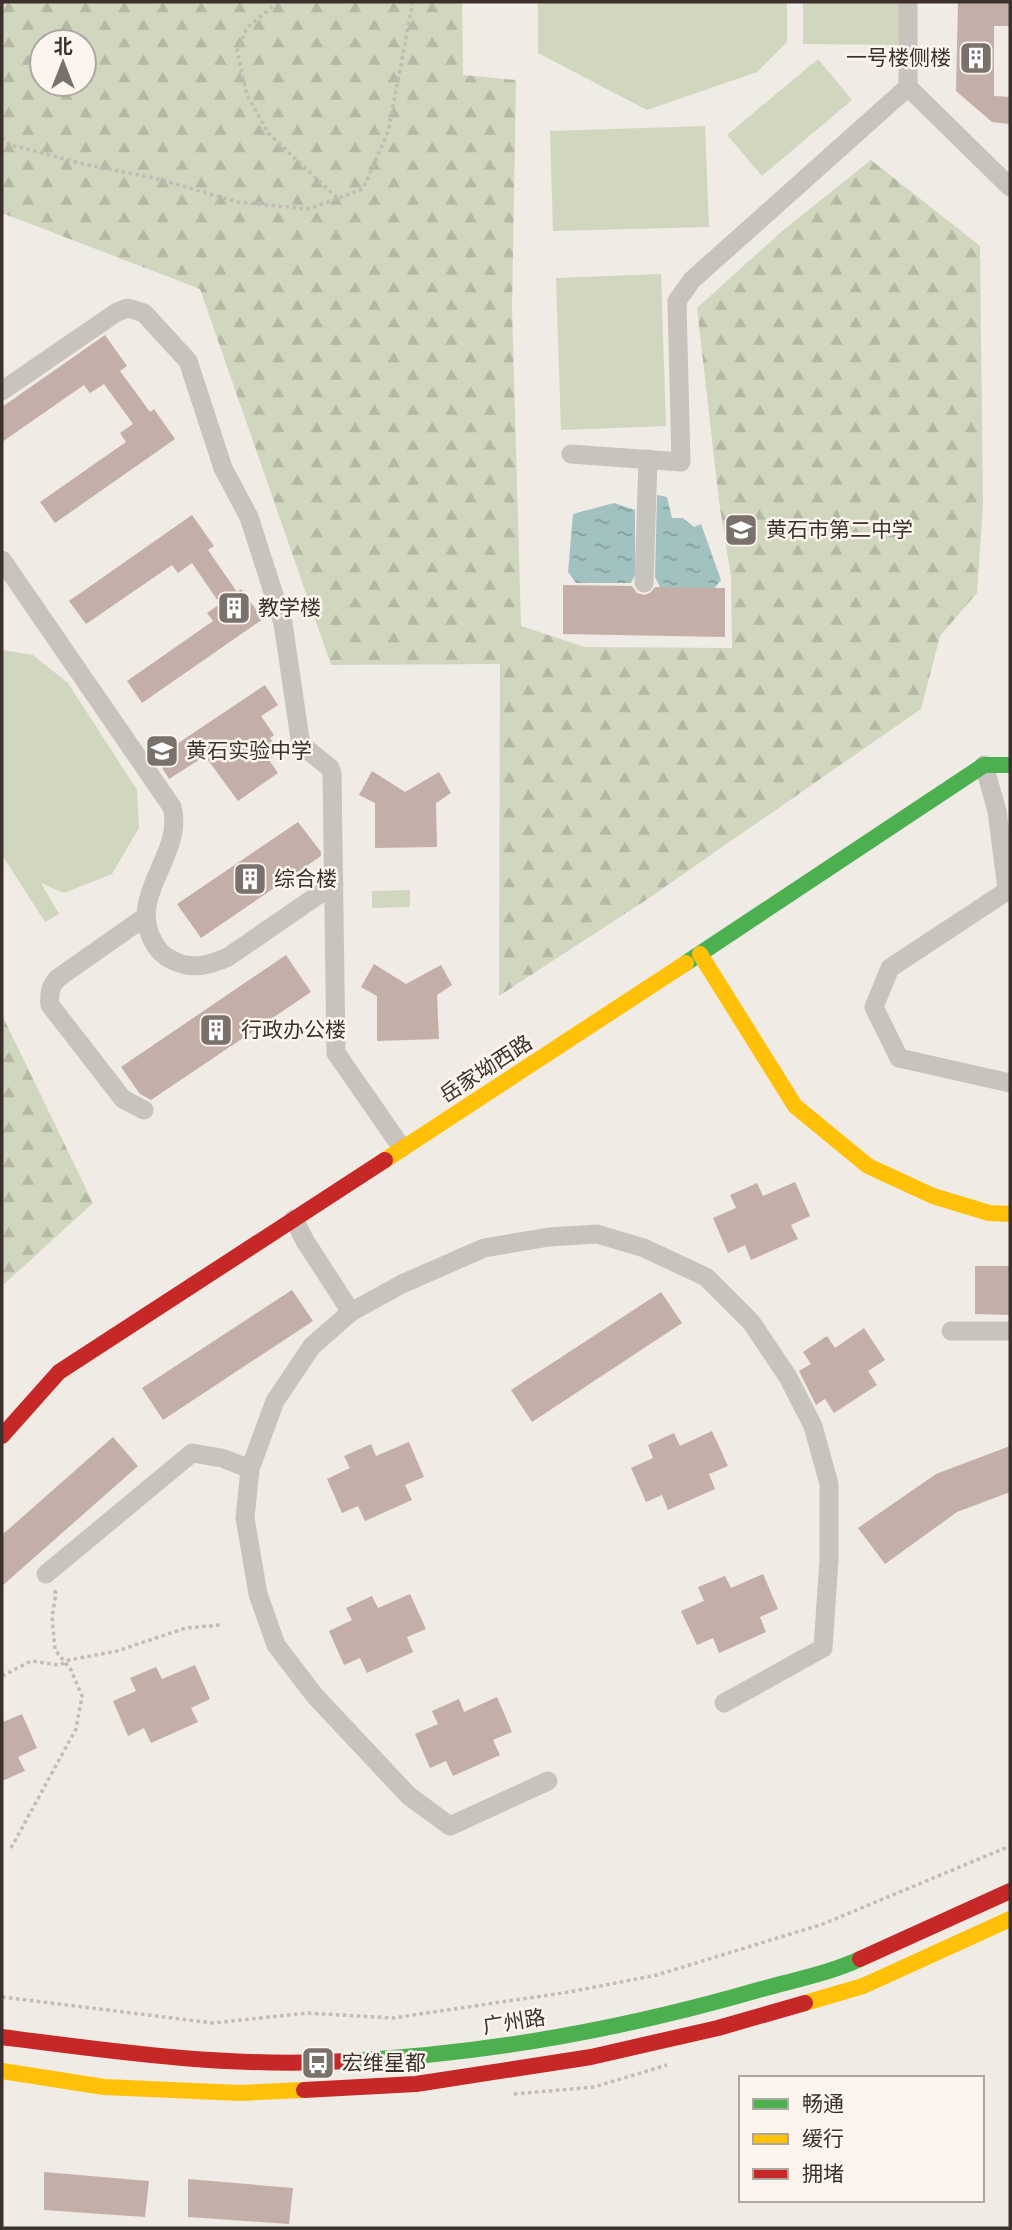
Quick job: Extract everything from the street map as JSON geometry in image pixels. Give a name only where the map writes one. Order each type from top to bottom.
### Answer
[{"type":"main road","points":[[984,765],[1010,765]]},
{"type":"main road","name":"岳家坳西路","points":[[2,1436],[59,1372],[700,954],[984,765]]},
{"type":"main road","points":[[700,954],[795,1106],[868,1166],[933,1196],[989,1213],[1010,1214]]},
{"type":"main road","name":"广州路","points":[[2,2037],[109,2051],[241,2063],[318,2063],[414,2058],[586,2032],[711,2004],[854,1962],[1010,1891]]},
{"type":"main road","points":[[2,2071],[104,2087],[240,2093],[416,2084],[591,2057],[718,2028],[863,1986],[1010,1919]]},
{"type":"street","points":[[908,2],[908,87],[1010,187]]},
{"type":"street","points":[[570,454],[681,461],[677,302],[692,280],[908,87]]},
{"type":"street","points":[[2,391],[117,312],[128,308],[144,313],[186,358],[223,468],[248,517],[283,623],[300,739],[304,747],[330,768],[332,773],[336,1053],[402,1148]]},
{"type":"street","points":[[644,583],[648,459]]},
{"type":"street","points":[[2,560],[172,807],[175,825],[172,840],[145,909],[148,931],[164,956],[180,964],[209,966],[228,957],[334,884]]},
{"type":"street","points":[[984,765],[997,811],[1009,889],[890,968],[874,1007],[899,1058],[1010,1083]]},
{"type":"street","points":[[144,1110],[123,1099],[50,1005],[50,996],[58,978],[145,917]]},
{"type":"street","points":[[294,1219],[305,1241],[351,1312]]},
{"type":"street","points":[[548,1781],[450,1826],[409,1797],[315,1696],[276,1645],[258,1594],[245,1518],[250,1469],[275,1401],[312,1346],[351,1312],[402,1284],[484,1248],[549,1237],[597,1234],[644,1248],[706,1277],[751,1322],[788,1377],[813,1426],[829,1485],[829,1560],[823,1648],[723,1703]]},
{"type":"street","points":[[951,1331],[1010,1331]]},
{"type":"street","points":[[46,1574],[192,1453],[222,1458],[250,1469]]},
{"type":"path","points":[[278,2],[247,28],[236,51],[247,95],[268,133],[337,198]]},
{"type":"path","points":[[2,137],[11,145],[154,178],[238,202],[308,209],[363,189],[388,132],[413,2]]},
{"type":"path","points":[[11,1848],[76,1729],[82,1696],[71,1670],[55,1650],[52,1617],[56,1593],[46,1574]]},
{"type":"path","points":[[2,1675],[32,1661],[60,1665],[117,1651],[186,1628],[220,1625]]},
{"type":"path","points":[[2,1997],[213,2023],[307,2013],[393,2018],[569,1992],[657,1975],[823,1924],[1010,1846]]},
{"type":"green space","points":[[2,2],[462,2],[463,75],[516,80],[512,308],[521,626],[585,647],[732,648],[731,577],[719,501],[697,308],[781,232],[871,160],[980,246],[983,505],[977,593],[940,636],[921,709],[646,900],[499,996],[500,664],[331,665],[200,289],[2,213]]},
{"type":"green space","points":[[538,2],[787,2],[787,42],[757,72],[647,110],[538,53]]},
{"type":"green space","points":[[803,2],[903,2],[903,45],[803,44]]},
{"type":"green space","points":[[818,59],[852,100],[762,176],[727,135]]},
{"type":"green space","points":[[705,126],[709,227],[553,231],[550,131]]},
{"type":"green space","points":[[661,274],[666,426],[561,430],[556,278]]},
{"type":"green space","points":[[2,650],[33,655],[68,683],[137,790],[139,828],[112,874],[64,893],[41,883],[59,914],[45,922],[2,855]]},
{"type":"green space","points":[[410,890],[410,907],[372,908],[372,891]]},
{"type":"green space","points":[[2,1015],[93,1203],[2,1286]]},
{"type":"water","points":[[657,495],[667,497],[672,518],[683,518],[694,527],[701,524],[721,580],[712,591],[662,591],[655,577]]},
{"type":"water","points":[[614,503],[635,510],[635,575],[631,583],[576,583],[568,572],[573,514]]},
{"type":"building","name":"一号楼侧楼","points":[[958,2],[1010,2],[1010,26],[994,26],[994,96],[1010,97],[1010,124],[992,122],[956,91]]},
{"type":"building","points":[[105,335],[127,366],[120,371],[150,412],[154,409],[175,439],[55,523],[40,502],[126,442],[120,433],[133,424],[104,384],[90,393],[84,385],[2,442],[2,407]]},
{"type":"building","name":"教学楼","points":[[192,515],[214,546],[208,550],[237,592],[241,589],[263,619],[142,703],[127,681],[213,621],[207,613],[220,604],[192,563],[178,573],[172,565],[86,624],[69,601]]},
{"type":"building","points":[[563,585],[632,586],[637,593],[644,595],[655,587],[725,588],[725,637],[563,634]]},
{"type":"building","points":[[265,685],[278,705],[261,716],[274,735],[270,738],[280,752],[269,760],[278,773],[238,801],[205,756],[169,779],[156,758]]},
{"type":"building","points":[[372,771],[405,792],[439,772],[451,793],[436,803],[437,847],[375,848],[375,803],[359,795]]},
{"type":"building","name":"综合楼","points":[[298,822],[321,852],[321,856],[201,938],[177,904]]},
{"type":"building","name":"行政办公楼","points":[[286,955],[311,992],[151,1100],[140,1094],[121,1067]]},
{"type":"building","points":[[374,964],[406,984],[441,965],[452,985],[437,995],[439,1039],[377,1041],[377,996],[361,987]]},
{"type":"building","points":[[795,1182],[810,1216],[791,1225],[798,1239],[751,1260],[745,1245],[728,1253],[713,1218],[736,1208],[730,1195],[757,1183],[763,1196]]},
{"type":"building","points":[[975,1266],[1010,1266],[1010,1315],[975,1314]]},
{"type":"building","points":[[292,1290],[313,1321],[163,1420],[142,1388]]},
{"type":"building","points":[[661,1292],[682,1323],[532,1422],[511,1390]]},
{"type":"building","points":[[864,1328],[885,1360],[868,1371],[877,1385],[834,1413],[825,1399],[816,1405],[799,1371],[811,1364],[803,1352],[827,1336],[835,1348]]},
{"type":"building","points":[[712,1431],[728,1466],[709,1474],[715,1489],[668,1510],[662,1495],[646,1502],[631,1468],[653,1458],[648,1445],[674,1433],[680,1446]]},
{"type":"building","points":[[113,1437],[138,1466],[2,1586],[2,1535]]},
{"type":"building","points":[[409,1442],[424,1477],[405,1485],[412,1500],[365,1521],[358,1506],[342,1513],[327,1479],[350,1468],[344,1456],[371,1444],[376,1456]]},
{"type":"building","points":[[1010,1446],[1010,1492],[957,1512],[885,1564],[858,1528],[936,1474]]},
{"type":"building","points":[[763,1574],[778,1609],[760,1617],[766,1632],[719,1653],[713,1638],[697,1645],[681,1611],[704,1601],[698,1587],[725,1576],[731,1588]]},
{"type":"building","points":[[410,1594],[426,1629],[407,1637],[413,1652],[367,1673],[360,1658],[344,1665],[329,1631],[352,1620],[346,1608],[372,1596],[378,1608]]},
{"type":"building","points":[[195,1665],[210,1699],[191,1708],[198,1722],[151,1743],[144,1728],[128,1736],[113,1701],[136,1691],[130,1678],[156,1667],[162,1679]]},
{"type":"building","points":[[497,1697],[512,1732],[493,1740],[500,1755],[453,1776],[446,1761],[430,1768],[415,1734],[438,1724],[432,1711],[459,1699],[464,1712]]},
{"type":"building","points":[[22,1714],[37,1748],[18,1757],[25,1771],[2,1781],[2,1720],[3,1722]]},
{"type":"building","points":[[44,2172],[149,2181],[145,2217],[44,2210]]},
{"type":"building","points":[[188,2179],[293,2188],[289,2224],[188,2217]]},
{"type":"traffic: fast","points":[[686,963],[984,765],[1010,765]]},
{"type":"traffic: fast","points":[[347,2061],[452,2052],[609,2027],[812,1976],[860,1959]]},
{"type":"traffic: slow","points":[[700,954],[795,1106],[868,1166],[933,1196],[989,1213],[1010,1214]]},
{"type":"traffic: slow","points":[[385,1160],[686,963]]},
{"type":"traffic: slow","points":[[805,2003],[863,1986],[1010,1919]]},
{"type":"traffic: slow","points":[[2,2071],[104,2087],[240,2093],[304,2090]]},
{"type":"traffic: jam","points":[[2,1436],[59,1372],[385,1160]]},
{"type":"traffic: jam","points":[[860,1959],[1010,1891]]},
{"type":"traffic: jam","points":[[304,2090],[416,2084],[591,2057],[718,2028],[805,2003]]},
{"type":"traffic: jam","points":[[2,2037],[131,2053],[217,2060],[304,2063],[347,2061]]},
{"type":"place","name":"一号楼侧楼","points":[[976,58]]},
{"type":"place","name":"黄石市第二中学","points":[[741,530]]},
{"type":"place","name":"教学楼","points":[[234,608]]},
{"type":"place","name":"黄石实验中学","points":[[162,751]]},
{"type":"place","name":"综合楼","points":[[250,879]]},
{"type":"place","name":"行政办公楼","points":[[216,1030]]},
{"type":"place","name":"宏维星都","points":[[318,2063]]}]
